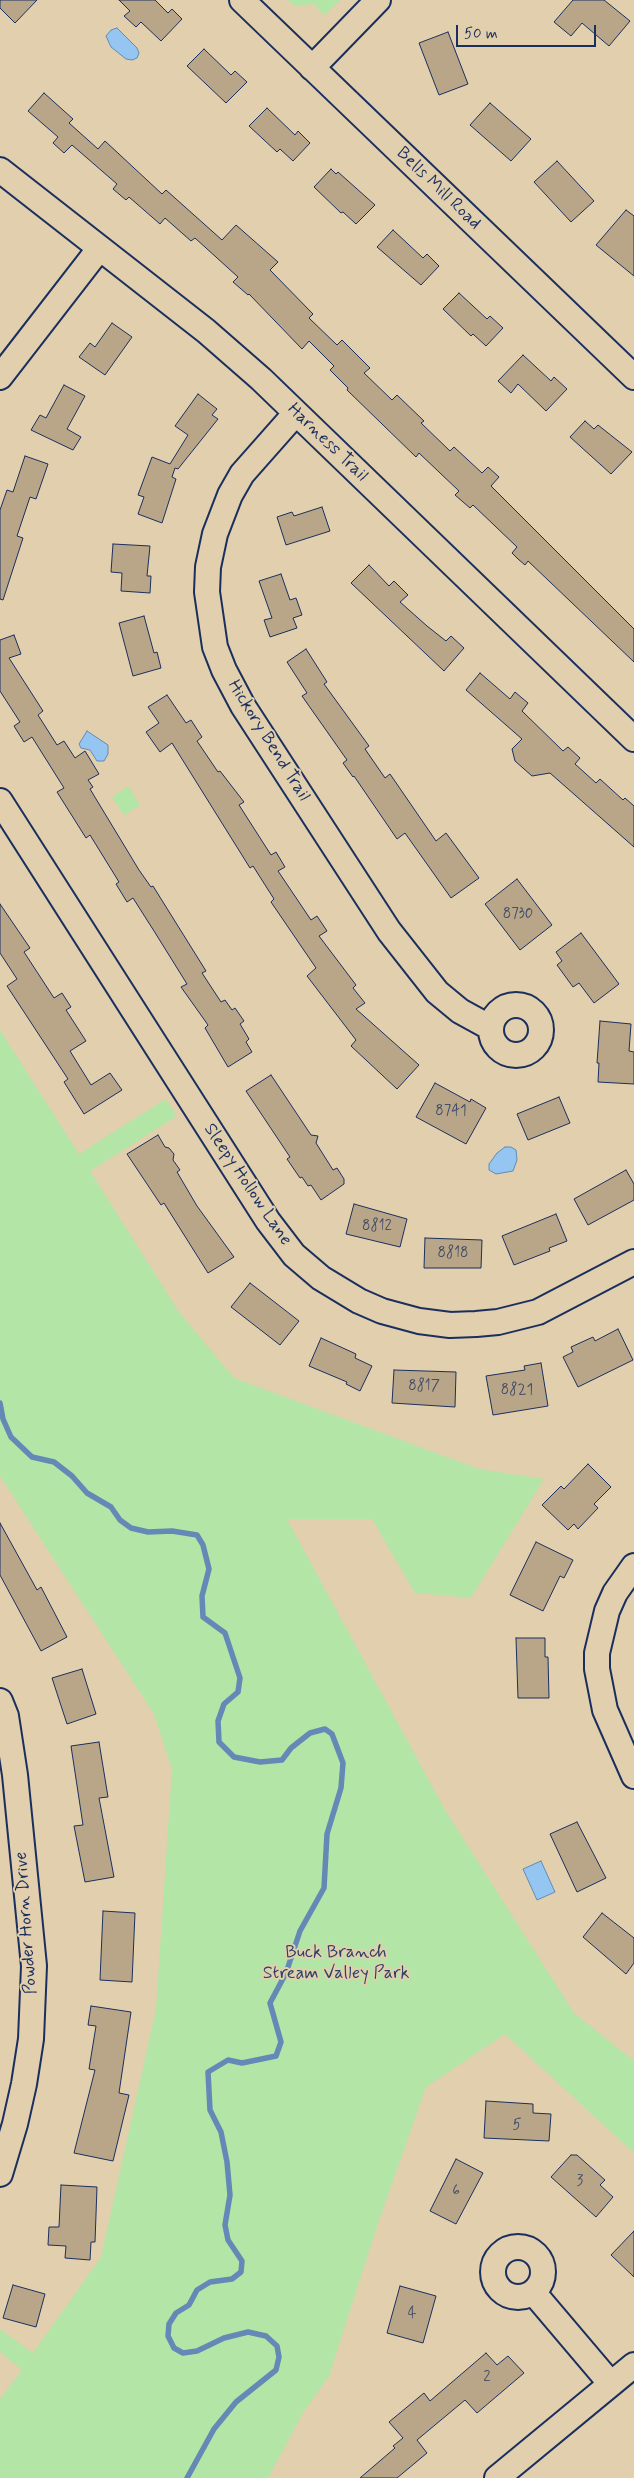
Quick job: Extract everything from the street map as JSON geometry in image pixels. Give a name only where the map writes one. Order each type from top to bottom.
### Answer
[{"type":"street","name":"Bells Mill Road","points":[[242,0],[634,377]]},
{"type":"street","points":[[312,68],[378,0]]},
{"type":"street","name":"Harness Trail","points":[[0,170],[206,331],[261,379],[295,414],[634,739]]},
{"type":"street","points":[[0,377],[99,249]]},
{"type":"street","name":"Hickory Bend Trail","points":[[295,414],[242,474],[230,494],[214,534],[208,566],[207,592],[215,647],[238,698],[394,938],[437,992],[460,1011],[491,1028]]},
{"type":"street","name":"Sleepy Hollow Lane","points":[[0,801],[268,1221],[294,1255],[321,1278],[382,1311],[419,1321],[450,1325],[476,1324],[498,1322],[538,1312],[634,1262]]},
{"type":"street","points":[[634,1566],[615,1593],[607,1611],[597,1653],[597,1669],[605,1710],[634,1776]]},
{"type":"street","name":"Powder Horn Drive","points":[[0,1701],[6,1716],[7,1776],[34,1966],[31,2039],[15,2124],[0,2174]]},
{"type":"street","points":[[533,2292],[612,2384]]},
{"type":"street","points":[[497,2478],[634,2364]]},
{"type":"green space","points":[[288,0],[341,0],[324,15],[314,4],[294,6]]},
{"type":"green space","points":[[128,786],[140,805],[124,815],[112,797]]},
{"type":"green space","name":"Buck Branch Stream Valley Park","points":[[0,1030],[79,1154],[166,1099],[177,1116],[90,1171],[179,1312],[234,1378],[479,1469],[544,1479],[471,1598],[415,1593],[372,1519],[287,1519],[445,1810],[574,2013],[634,2061],[634,2153],[505,2034],[426,2087],[377,2226],[329,2376],[303,2413],[268,2478],[0,2478],[0,2399],[22,2370],[0,2352],[0,2329],[33,2353],[101,2257],[156,2009],[172,1769],[154,1714],[0,1476]]},
{"type":"water","points":[[117,28],[137,48],[139,53],[137,58],[132,60],[126,59],[111,47],[106,36],[111,30]]},
{"type":"water","points":[[87,731],[108,745],[108,754],[104,761],[97,761],[90,750],[81,748],[79,744]]},
{"type":"water","points":[[505,1147],[511,1147],[516,1150],[517,1160],[513,1171],[496,1174],[489,1170],[489,1164],[497,1153]]},
{"type":"water","points":[[541,1861],[555,1892],[537,1900],[523,1869]]},
{"type":"building","points":[[0,0],[37,0],[15,23],[0,8]]},
{"type":"building","points":[[119,0],[155,0],[168,13],[172,9],[182,19],[161,41],[141,22],[136,27],[124,16],[130,11]]},
{"type":"building","points":[[573,0],[604,0],[630,21],[609,46],[582,23],[571,36],[554,22]]},
{"type":"building","points":[[448,32],[468,84],[439,95],[419,43]]},
{"type":"building","points":[[204,49],[231,75],[235,71],[247,82],[226,103],[187,66]]},
{"type":"building","points":[[44,93],[73,119],[69,123],[98,149],[105,141],[162,194],[166,190],[222,240],[236,225],[278,262],[270,270],[313,314],[309,318],[337,345],[342,340],[370,368],[364,373],[392,400],[397,395],[424,421],[421,423],[450,451],[454,447],[482,473],[488,467],[499,477],[491,486],[634,629],[634,662],[528,561],[525,565],[518,559],[512,553],[517,547],[473,505],[470,508],[455,495],[459,491],[419,453],[416,457],[347,390],[348,388],[330,370],[334,366],[309,341],[302,349],[249,294],[233,282],[238,277],[195,238],[191,241],[165,218],[160,224],[129,197],[126,200],[113,189],[117,184],[72,145],[64,153],[53,143],[58,137],[28,111]]},
{"type":"building","points":[[490,103],[531,139],[511,161],[470,125]]},
{"type":"building","points":[[267,108],[295,135],[298,131],[310,143],[293,161],[280,149],[277,152],[249,126]]},
{"type":"building","points":[[557,161],[594,201],[571,222],[534,182]]},
{"type":"building","points":[[331,169],[336,174],[338,172],[375,205],[356,224],[343,212],[341,213],[314,187]]},
{"type":"building","points":[[626,210],[634,216],[634,276],[596,245]]},
{"type":"building","points":[[393,230],[423,258],[427,254],[439,266],[421,285],[377,247]]},
{"type":"building","points":[[459,293],[487,319],[490,316],[503,328],[486,346],[473,334],[471,336],[443,309]]},
{"type":"building","points":[[112,323],[132,337],[105,375],[79,357],[90,343],[95,347]]},
{"type":"building","points":[[523,355],[551,381],[554,377],[567,389],[546,411],[518,384],[511,393],[498,381]]},
{"type":"building","points":[[64,385],[85,396],[67,429],[81,437],[73,450],[31,430],[40,415],[46,418]]},
{"type":"building","points":[[198,394],[217,409],[212,415],[218,419],[178,469],[175,468],[172,477],[176,479],[162,523],[138,514],[144,497],[138,495],[152,457],[170,464],[188,435],[175,426]]},
{"type":"building","points":[[585,421],[594,429],[598,425],[632,452],[611,474],[570,437]]},
{"type":"building","points":[[25,456],[48,464],[36,499],[30,497],[17,536],[23,538],[3,600],[0,599],[0,510],[7,490],[13,492]]},
{"type":"building","points":[[322,507],[330,531],[286,545],[277,517],[292,512],[294,516]]},
{"type":"building","points":[[113,544],[150,546],[147,576],[151,576],[150,593],[121,591],[122,573],[111,572]]},
{"type":"building","points":[[369,565],[389,586],[394,581],[408,595],[400,602],[427,626],[446,641],[451,636],[464,648],[444,671],[351,583]]},
{"type":"building","points":[[281,574],[290,600],[296,598],[302,615],[293,618],[297,628],[270,637],[264,620],[272,618],[259,581]]},
{"type":"building","points":[[144,616],[154,653],[157,652],[161,668],[133,676],[119,623]]},
{"type":"building","points":[[14,635],[21,654],[9,658],[43,711],[38,715],[57,745],[64,741],[75,758],[85,751],[99,774],[88,780],[93,787],[90,789],[139,870],[151,887],[153,886],[206,971],[202,973],[221,1002],[225,1000],[232,1010],[235,1008],[244,1021],[240,1024],[249,1039],[246,1042],[252,1052],[228,1067],[205,1028],[208,1025],[181,987],[187,984],[154,931],[133,898],[127,902],[116,884],[119,882],[90,835],[86,838],[57,792],[64,788],[32,737],[24,742],[14,726],[20,722],[0,691],[0,640]]},
{"type":"building","points":[[306,649],[327,682],[324,684],[369,746],[365,749],[385,778],[390,774],[436,841],[446,833],[479,878],[451,898],[405,833],[397,839],[343,763],[347,760],[302,696],[307,693],[287,662]]},
{"type":"building","points":[[480,673],[510,699],[515,692],[528,703],[522,711],[563,751],[568,747],[580,758],[575,764],[596,783],[600,779],[623,800],[625,798],[634,806],[634,847],[550,773],[532,776],[515,761],[512,749],[522,739],[466,690]]},
{"type":"building","points":[[167,695],[186,723],[191,720],[202,737],[197,741],[218,772],[220,771],[244,802],[239,805],[271,855],[276,852],[285,867],[278,871],[311,920],[317,916],[327,931],[319,936],[356,985],[353,988],[365,1003],[356,1009],[419,1065],[397,1089],[351,1046],[356,1040],[307,976],[316,968],[271,902],[274,899],[253,866],[250,868],[172,743],[160,752],[146,732],[159,723],[148,707]]},
{"type":"building","points":[[517,879],[552,925],[520,950],[485,904]]},
{"type":"building","points":[[0,904],[30,948],[24,952],[54,998],[62,993],[71,1007],[66,1010],[86,1041],[70,1051],[91,1085],[110,1073],[122,1090],[84,1114],[64,1082],[68,1079],[7,986],[17,979],[0,953]]},
{"type":"building","points":[[581,933],[619,984],[594,1003],[579,983],[573,987],[557,965],[562,961],[556,952]]},
{"type":"building","points":[[600,1021],[631,1024],[629,1051],[634,1052],[634,1084],[598,1082],[599,1063],[597,1063]]},
{"type":"building","points":[[271,1075],[311,1135],[318,1136],[316,1143],[333,1170],[337,1168],[344,1179],[344,1184],[321,1200],[311,1185],[308,1186],[302,1177],[300,1178],[287,1159],[290,1157],[246,1091]]},
{"type":"building","points":[[435,1083],[470,1102],[471,1099],[486,1108],[466,1144],[416,1117]]},
{"type":"building","points":[[559,1097],[570,1123],[528,1140],[517,1114]]},
{"type":"building","points":[[158,1135],[165,1147],[169,1148],[174,1154],[173,1160],[180,1170],[177,1172],[197,1206],[234,1257],[208,1273],[164,1203],[161,1205],[127,1154]]},
{"type":"building","points":[[626,1170],[634,1184],[634,1200],[588,1225],[574,1199]]},
{"type":"building","points":[[354,1204],[407,1219],[400,1247],[346,1234]]},
{"type":"building","points":[[556,1214],[567,1241],[549,1248],[550,1251],[514,1265],[502,1236]]},
{"type":"building","points":[[425,1238],[482,1240],[481,1268],[424,1268]]},
{"type":"building","points":[[250,1283],[299,1321],[280,1345],[231,1307]]},
{"type":"building","points":[[618,1329],[633,1360],[578,1387],[563,1357],[573,1352],[571,1347],[593,1337],[595,1341]]},
{"type":"building","points":[[321,1338],[356,1354],[355,1358],[372,1366],[360,1391],[346,1384],[347,1382],[309,1366]]},
{"type":"building","points":[[541,1363],[548,1406],[493,1415],[486,1376],[525,1370],[524,1366]]},
{"type":"building","points":[[394,1370],[456,1372],[455,1407],[392,1403]]},
{"type":"building","points":[[588,1464],[611,1487],[594,1504],[598,1508],[578,1529],[574,1524],[568,1530],[542,1505],[561,1486],[564,1489]]},
{"type":"building","points":[[0,1523],[37,1590],[41,1587],[67,1637],[41,1651],[0,1575]]},
{"type":"building","points":[[536,1542],[573,1560],[564,1578],[560,1576],[543,1611],[510,1595]]},
{"type":"building","points":[[516,1638],[545,1638],[545,1657],[548,1657],[549,1698],[518,1698]]},
{"type":"building","points":[[82,1669],[96,1714],[67,1724],[52,1678]]},
{"type":"building","points":[[99,1742],[108,1797],[99,1798],[114,1877],[85,1882],[74,1826],[83,1825],[71,1746]]},
{"type":"building","points":[[577,1822],[606,1878],[577,1892],[550,1834]]},
{"type":"building","points":[[103,1911],[135,1913],[132,1982],[100,1980]]},
{"type":"building","points":[[602,1913],[634,1938],[634,1963],[626,1974],[583,1937]]},
{"type":"building","points":[[91,2006],[131,2012],[119,2093],[129,2095],[113,2161],[74,2153],[95,2070],[89,2069],[96,2026],[88,2025]]},
{"type":"building","points":[[486,2101],[533,2104],[533,2113],[551,2114],[549,2141],[484,2138]]},
{"type":"building","points":[[571,2155],[577,2155],[605,2180],[600,2185],[613,2197],[596,2217],[551,2177]]},
{"type":"building","points":[[456,2159],[483,2173],[456,2224],[430,2211]]},
{"type":"building","points":[[61,2185],[97,2187],[95,2242],[91,2242],[90,2260],[65,2258],[66,2246],[48,2245],[49,2227],[59,2227]]},
{"type":"building","points":[[634,2231],[634,2277],[611,2255]]},
{"type":"building","points":[[13,2285],[45,2294],[36,2327],[3,2318]]},
{"type":"building","points":[[400,2286],[436,2296],[423,2343],[387,2333]]},
{"type":"building","points":[[486,2353],[497,2365],[508,2356],[524,2373],[477,2413],[465,2400],[417,2440],[427,2453],[397,2478],[360,2478],[395,2448],[393,2446],[403,2438],[389,2422],[424,2393],[430,2401]]},
{"type":"waterway","points":[[0,1403],[3,1419],[11,1437],[32,1457],[54,1462],[72,1476],[87,1493],[111,1507],[120,1520],[131,1528],[148,1532],[172,1531],[197,1535],[203,1545],[209,1569],[202,1596],[203,1617],[225,1633],[240,1678],[238,1692],[224,1704],[218,1721],[219,1742],[234,1757],[260,1762],[282,1760],[291,1748],[310,1733],[325,1729],[332,1734],[343,1763],[341,1788],[327,1834],[324,1888],[300,1931],[286,1973],[270,2003],[281,2042],[276,2056],[242,2063],[228,2060],[208,2072],[210,2110],[221,2132],[227,2162],[230,2195],[225,2225],[228,2240],[242,2261],[241,2272],[232,2279],[210,2282],[197,2290],[189,2305],[176,2313],[169,2324],[168,2336],[174,2348],[183,2353],[197,2351],[224,2338],[248,2332],[266,2336],[277,2346],[279,2357],[276,2370],[236,2402],[214,2429],[187,2478]]}]
